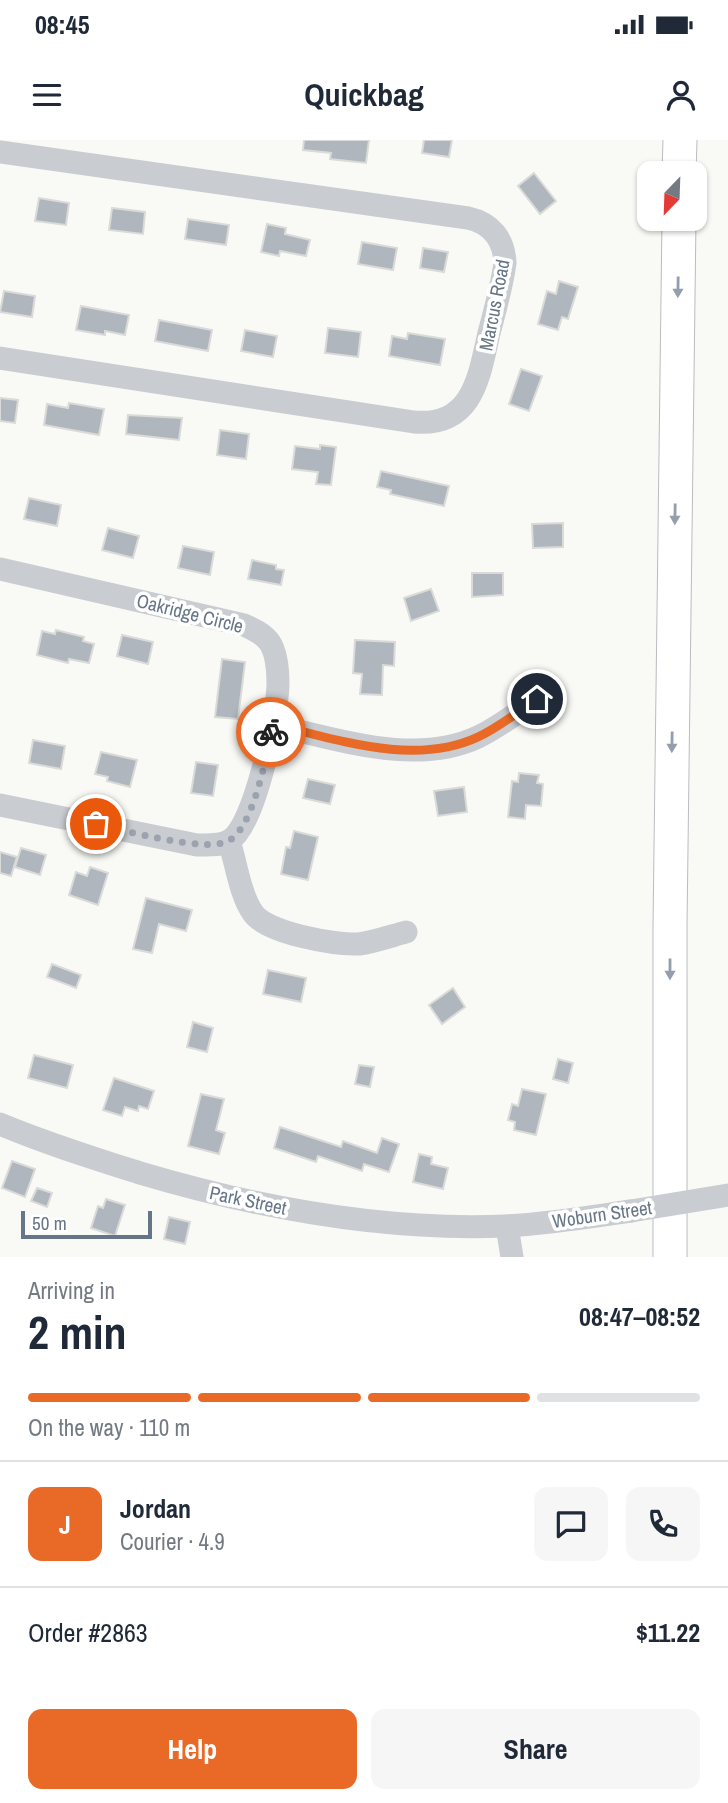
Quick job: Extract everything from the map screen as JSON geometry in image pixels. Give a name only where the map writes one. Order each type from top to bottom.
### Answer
[{"type":"highway","points":[[680,140],[680,161]]},
{"type":"highway","points":[[670,1257],[670,927],[679,231]]},
{"type":"street","name":"Marcus Road","points":[[0,152],[468,218],[483,223],[495,233],[503,247],[505,263],[475,388],[458,410],[432,422],[414,422],[0,358]]},
{"type":"street","name":"Oakridge Circle","points":[[0,569],[233,621],[254,630],[270,643],[276,662],[278,685],[272,724],[251,807],[239,830],[229,841]]},
{"type":"street","points":[[272,724],[387,748],[423,750],[456,745],[476,738],[537,699]]},
{"type":"street","points":[[0,805],[197,845],[215,845],[229,841],[249,907],[256,917],[268,926],[307,937],[352,943],[406,932]]},
{"type":"street","name":"Park Street","points":[[0,1124],[98,1160],[180,1185],[264,1205],[401,1224],[507,1226]]},
{"type":"street","name":"Woburn Street","points":[[507,1226],[631,1211],[728,1195]]},
{"type":"street","points":[[507,1226],[512,1257]]},
{"type":"building","points":[[304,140],[369,140],[366,163],[330,159],[331,153],[303,150]]},
{"type":"building","points":[[424,140],[452,140],[449,157],[422,153]]},
{"type":"building","points":[[534,173],[556,201],[540,214],[518,186]]},
{"type":"building","points":[[39,198],[69,203],[66,225],[35,221]]},
{"type":"building","points":[[112,208],[145,212],[143,234],[109,230]]},
{"type":"building","points":[[188,219],[229,225],[226,245],[185,239]]},
{"type":"building","points":[[267,224],[286,228],[285,234],[310,240],[306,256],[280,251],[279,256],[261,252]]},
{"type":"building","points":[[362,242],[397,248],[393,270],[358,264]]},
{"type":"building","points":[[423,248],[448,252],[444,272],[420,268]]},
{"type":"building","points":[[559,281],[578,287],[568,319],[562,317],[558,330],[538,324],[547,291],[556,294]]},
{"type":"building","points":[[4,291],[35,296],[32,317],[0,312]]},
{"type":"building","points":[[81,306],[129,315],[125,335],[76,330]]},
{"type":"building","points":[[159,320],[212,330],[208,351],[155,341]]},
{"type":"building","points":[[328,328],[361,332],[358,357],[325,353]]},
{"type":"building","points":[[245,330],[277,336],[273,357],[241,351]]},
{"type":"building","points":[[408,333],[445,339],[440,365],[389,356],[392,336],[407,339]]},
{"type":"building","points":[[521,369],[542,376],[529,411],[509,404]]},
{"type":"building","points":[[0,398],[18,400],[15,423],[0,421]]},
{"type":"building","points":[[69,403],[104,409],[99,435],[44,425],[47,404],[68,408]]},
{"type":"building","points":[[128,415],[182,418],[179,440],[126,434]]},
{"type":"building","points":[[220,430],[249,434],[246,459],[217,455]]},
{"type":"building","points":[[320,445],[336,447],[331,485],[316,484],[318,472],[292,469],[295,446],[320,449]]},
{"type":"building","points":[[381,471],[449,486],[444,506],[390,494],[391,490],[377,487]]},
{"type":"building","points":[[29,498],[61,505],[57,526],[24,519]]},
{"type":"building","points":[[563,523],[563,547],[533,548],[532,524]]},
{"type":"building","points":[[108,528],[139,536],[133,558],[102,550]]},
{"type":"building","points":[[183,546],[214,552],[210,575],[178,568]]},
{"type":"building","points":[[252,560],[276,565],[276,569],[284,570],[281,585],[248,579]]},
{"type":"building","points":[[472,573],[503,573],[503,595],[472,597]]},
{"type":"building","points":[[431,589],[439,611],[411,621],[404,598]]},
{"type":"building","points":[[56,630],[84,637],[83,641],[94,644],[89,663],[69,659],[68,663],[37,655],[42,631],[55,634]]},
{"type":"building","points":[[122,635],[153,642],[148,664],[117,656]]},
{"type":"building","points":[[355,640],[395,642],[394,666],[383,665],[382,695],[360,694],[362,674],[353,673]]},
{"type":"building","points":[[222,659],[245,662],[238,719],[215,717]]},
{"type":"building","points":[[33,740],[65,746],[61,769],[29,763]]},
{"type":"building","points":[[101,752],[137,760],[130,787],[107,781],[108,777],[95,774]]},
{"type":"building","points":[[196,762],[218,765],[213,796],[191,793]]},
{"type":"building","points":[[519,773],[539,775],[537,783],[543,784],[541,806],[526,805],[525,819],[508,817],[512,781],[518,782]]},
{"type":"building","points":[[308,779],[335,785],[330,804],[303,798]]},
{"type":"building","points":[[464,787],[467,812],[438,816],[434,791]]},
{"type":"building","points":[[294,831],[318,837],[308,880],[281,874],[286,847],[290,848]]},
{"type":"building","points":[[21,848],[46,855],[40,875],[15,867]]},
{"type":"building","points":[[0,852],[17,857],[11,876],[0,873]]},
{"type":"building","points":[[90,867],[108,873],[98,905],[69,895],[76,872],[87,876]]},
{"type":"building","points":[[146,898],[192,910],[186,931],[159,924],[152,953],[133,949]]},
{"type":"building","points":[[52,964],[81,975],[76,988],[47,977]]},
{"type":"building","points":[[268,970],[306,978],[301,1002],[263,994]]},
{"type":"building","points":[[453,988],[465,1007],[442,1024],[429,1005]]},
{"type":"building","points":[[193,1022],[213,1028],[207,1052],[187,1047]]},
{"type":"building","points":[[34,1055],[73,1065],[67,1088],[28,1078]]},
{"type":"building","points":[[558,1059],[573,1063],[568,1083],[553,1079]]},
{"type":"building","points":[[359,1065],[374,1067],[370,1087],[355,1084]]},
{"type":"building","points":[[114,1078],[154,1091],[148,1109],[139,1106],[138,1111],[125,1107],[122,1116],[103,1110]]},
{"type":"building","points":[[522,1089],[546,1094],[536,1135],[514,1130],[515,1122],[508,1120],[512,1104],[518,1106]]},
{"type":"building","points":[[201,1094],[224,1099],[216,1130],[225,1133],[219,1154],[188,1146]]},
{"type":"building","points":[[280,1127],[341,1147],[343,1141],[377,1153],[382,1138],[399,1144],[389,1172],[364,1164],[362,1171],[318,1156],[316,1162],[274,1148]]},
{"type":"building","points":[[419,1154],[432,1157],[431,1164],[448,1168],[443,1189],[413,1182]]},
{"type":"building","points":[[12,1161],[35,1169],[25,1197],[2,1188]]},
{"type":"building","points":[[37,1188],[52,1193],[47,1207],[31,1201]]},
{"type":"building","points":[[106,1199],[125,1205],[115,1236],[91,1228],[98,1206],[103,1208]]},
{"type":"building","points":[[169,1217],[190,1222],[185,1244],[164,1239]]},
{"type":"way so far","points":[[96,824],[197,845],[215,845],[229,841],[239,830],[251,807],[271,732]]},
{"type":"route","points":[[271,732],[272,724],[361,744],[423,750],[456,745],[476,738],[537,699]]}]
